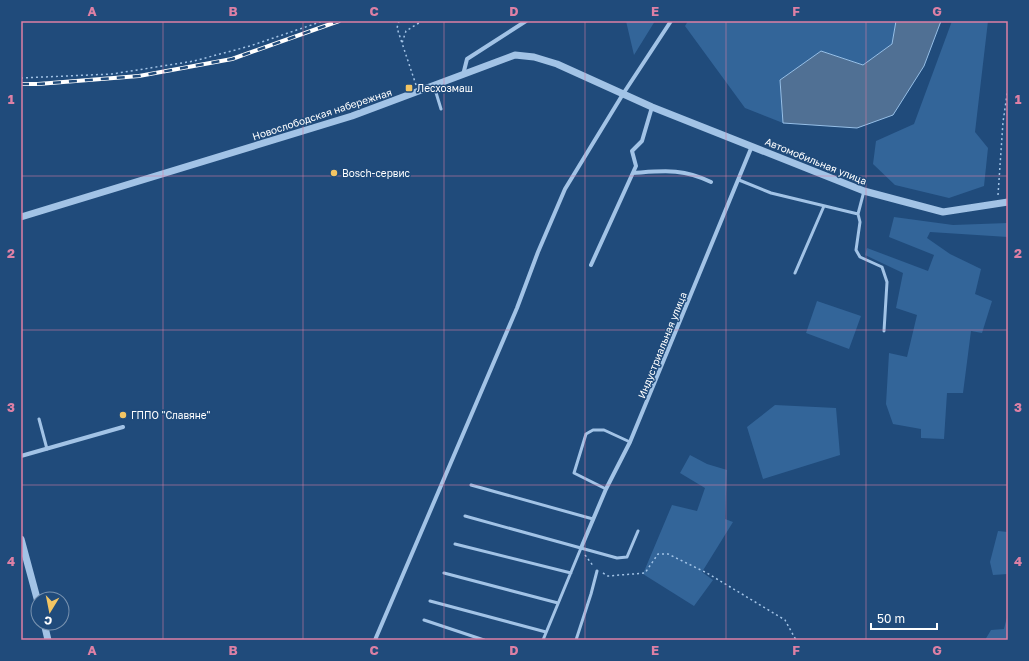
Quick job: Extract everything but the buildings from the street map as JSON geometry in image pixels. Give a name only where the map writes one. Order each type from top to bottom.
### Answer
[{"type":"street","points":[[463,76],[467,59],[526,21]]},
{"type":"street","points":[[375,640],[517,308],[538,252],[565,189],[623,94],[671,21]]},
{"type":"street","name":"Новослободская набережная","points":[[21,217],[352,116],[463,76],[515,55],[534,57],[556,64],[623,94]]},
{"type":"street","name":"Автомобильная улица","points":[[623,94],[652,107],[864,191],[943,212],[1008,202]]},
{"type":"street","points":[[592,265],[636,166],[632,151],[642,141],[652,107]]},
{"type":"street","name":"Индустриальная улица","points":[[581,548],[606,489],[630,442],[752,146]]},
{"type":"street","points":[[633,173],[677,171],[699,176],[711,182]]},
{"type":"street","points":[[21,456],[122,427]]},
{"type":"street","points":[[21,538],[35,591]]},
{"type":"lane","points":[[434,86],[441,109]]},
{"type":"lane","points":[[739,180],[770,193],[858,214]]},
{"type":"lane","points":[[864,191],[858,214],[860,222],[856,250],[860,257],[882,267],[887,282],[884,331]]},
{"type":"lane","points":[[795,273],[824,206]]},
{"type":"lane","points":[[39,419],[47,449]]},
{"type":"lane","points":[[606,489],[574,473],[586,434],[593,430],[604,430],[630,442]]},
{"type":"lane","points":[[471,485],[593,519]]},
{"type":"lane","points":[[465,516],[617,558],[627,557],[638,531]]},
{"type":"lane","points":[[455,544],[571,573]]},
{"type":"lane","points":[[543,640],[581,548]]},
{"type":"lane","points":[[576,640],[597,571]]},
{"type":"lane","points":[[444,573],[558,603]]},
{"type":"lane","points":[[430,601],[546,632]]},
{"type":"lane","points":[[424,620],[484,640]]},
{"type":"path","points":[[21,78],[112,74],[194,61],[250,46],[323,21]]},
{"type":"path","points":[[399,21],[397,28],[419,92]]},
{"type":"path","points":[[402,43],[406,31],[422,21]]},
{"type":"path","points":[[997,204],[1003,122],[1008,88]]},
{"type":"path","points":[[581,548],[597,571],[608,576],[646,574],[658,554],[668,554],[707,573],[785,620],[796,640]]},
{"type":"shaded area","points":[[626,21],[655,21],[634,55]]},
{"type":"shaded area","points":[[688,21],[896,21],[892,44],[863,65],[821,51],[780,80],[783,123],[745,108],[685,26]]},
{"type":"shaded area","points":[[896,21],[941,21],[924,66],[893,115],[857,128],[783,123],[780,80],[821,51],[863,65],[892,44]]},
{"type":"shaded area","points":[[952,21],[988,21],[975,132],[988,148],[984,186],[949,198],[895,185],[873,164],[876,141],[914,124]]},
{"type":"shaded area","points":[[894,217],[953,225],[1008,223],[1008,237],[930,232],[927,238],[950,254],[981,269],[975,294],[992,301],[982,333],[971,331],[963,393],[947,393],[944,439],[921,438],[921,429],[893,424],[886,404],[889,353],[907,357],[917,315],[896,308],[903,273],[865,255],[867,248],[928,271],[934,255],[889,237]]},
{"type":"shaded area","points":[[817,301],[861,316],[849,349],[806,333]]},
{"type":"shaded area","points":[[775,405],[836,408],[840,455],[763,479],[747,427]]},
{"type":"shaded area","points":[[690,455],[707,464],[727,470],[725,519],[733,522],[702,572],[713,580],[694,606],[643,574],[672,505],[697,511],[705,488],[680,473]]},
{"type":"shaded area","points":[[998,531],[1008,532],[1008,574],[993,575],[990,562]]},
{"type":"shaded area","points":[[1008,613],[1008,640],[985,640],[991,630],[1004,629]]},
{"type":"railway","points":[[21,84],[139,76],[232,59],[339,21]]},
{"type":"place","name":"Лесхозмаш","points":[[409,88]]},
{"type":"place","name":"Bosch-сервис","points":[[334,173]]},
{"type":"place","name":"ГППО \"Славяне\"","points":[[123,415]]}]
